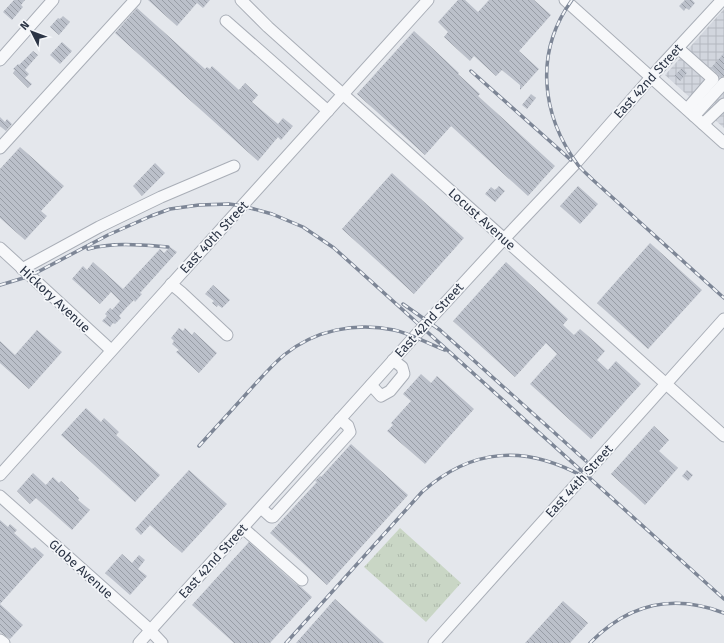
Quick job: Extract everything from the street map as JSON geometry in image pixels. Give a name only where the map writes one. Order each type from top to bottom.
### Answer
[{"type":"street","points":[[0,60],[53,0]]},
{"type":"street","points":[[0,148],[135,0]]},
{"type":"street","name":"Locust Avenue","points":[[241,0],[343,94],[724,436]]},
{"type":"street","name":"East 40th Street","points":[[0,475],[111,350],[428,0]]},
{"type":"street","points":[[565,0],[724,143]]},
{"type":"street","name":"East 42nd Street","points":[[140,643],[393,360],[575,164],[651,77],[722,0]]},
{"type":"street","points":[[226,21],[328,111]]},
{"type":"street","points":[[678,48],[713,79],[690,113]]},
{"type":"street","points":[[690,113],[724,82]]},
{"type":"street","points":[[703,124],[724,104]]},
{"type":"street","points":[[22,269],[106,224],[161,197],[234,166]]},
{"type":"street","name":"Hickory Avenue","points":[[0,248],[111,350]]},
{"type":"street","points":[[171,284],[227,335]]},
{"type":"street","name":"East 44th Street","points":[[434,643],[724,319]]},
{"type":"street","points":[[371,385],[381,396],[390,391],[404,374],[402,367],[393,360]]},
{"type":"street","points":[[261,508],[273,517],[350,432],[348,426],[340,419]]},
{"type":"street","points":[[285,480],[299,488]]},
{"type":"street","name":"Globe Avenue","points":[[0,496],[162,643]]},
{"type":"street","points":[[243,528],[302,580]]},
{"type":"street","points":[[0,640],[4,643]]},
{"type":"shaded area","points":[[724,9],[724,128],[665,75]]},
{"type":"green space","points":[[400,528],[461,583],[426,622],[364,567]]},
{"type":"building","points":[[14,0],[25,0],[21,5],[23,7],[12,20],[3,12]]},
{"type":"building","points":[[148,0],[210,0],[203,8],[197,3],[177,26]]},
{"type":"building","points":[[458,0],[465,0],[478,12],[489,0],[534,0],[551,15],[519,51],[539,69],[520,90],[520,85],[502,70],[496,76],[474,56],[470,61],[444,37],[448,32],[438,22]]},
{"type":"building","points":[[685,0],[692,0],[695,3],[689,10],[686,8],[684,11],[679,6]]},
{"type":"building","points":[[137,8],[205,69],[207,67],[210,69],[212,66],[239,90],[245,83],[258,95],[252,102],[278,124],[283,118],[293,126],[281,140],[278,137],[258,161],[115,33]]},
{"type":"building","points":[[63,16],[70,22],[59,35],[50,27],[58,18],[60,19]]},
{"type":"building","points":[[414,31],[480,94],[478,96],[555,166],[528,196],[451,126],[425,155],[357,94]]},
{"type":"building","points":[[62,42],[72,51],[60,64],[50,55]]},
{"type":"building","points":[[33,51],[38,55],[25,70],[29,74],[25,78],[32,84],[28,88],[13,73],[15,70],[13,69]]},
{"type":"building","points":[[724,53],[724,76],[721,77],[711,68]]},
{"type":"building","points":[[682,68],[687,73],[680,81],[674,76]]},
{"type":"building","points":[[531,94],[536,98],[527,109],[522,105]]},
{"type":"building","points":[[0,117],[5,122],[7,119],[12,124],[6,131],[0,126]]},
{"type":"building","points":[[20,147],[64,186],[41,211],[47,216],[25,240],[0,218],[0,169]]},
{"type":"building","points":[[155,163],[165,173],[142,196],[133,186]]},
{"type":"building","points":[[392,173],[464,238],[414,294],[342,229]]},
{"type":"building","points":[[499,186],[505,191],[495,202],[485,194],[491,187],[495,190]]},
{"type":"building","points":[[578,186],[598,204],[580,224],[560,206]]},
{"type":"building","points":[[650,243],[702,290],[648,349],[597,303]]},
{"type":"building","points":[[170,247],[177,252],[140,293],[142,294],[135,302],[134,300],[119,316],[121,318],[110,327],[102,321],[107,316],[105,314],[110,308],[112,310],[120,301],[111,292],[100,304],[72,279],[83,266],[87,270],[93,262],[123,289],[160,249],[164,253]]},
{"type":"building","points":[[506,262],[568,319],[563,325],[574,335],[580,329],[605,351],[597,360],[608,370],[616,361],[641,384],[591,439],[530,384],[557,354],[546,343],[515,377],[453,321]]},
{"type":"building","points":[[213,285],[230,300],[222,308],[218,305],[217,307],[212,303],[214,301],[205,294]]},
{"type":"building","points":[[179,328],[183,331],[185,328],[192,335],[194,332],[217,353],[199,373],[176,352],[179,350],[172,344],[174,341],[171,338]]},
{"type":"building","points":[[37,330],[62,352],[29,389],[0,363],[0,341],[15,355]]},
{"type":"building","points":[[421,374],[431,383],[437,376],[474,409],[425,464],[387,431],[393,425],[391,423],[411,401],[403,394]]},
{"type":"building","points":[[86,408],[101,422],[104,418],[119,432],[116,435],[160,475],[135,502],[61,435]]},
{"type":"building","points":[[654,426],[669,440],[659,451],[678,468],[645,505],[611,474]]},
{"type":"building","points":[[351,444],[408,495],[327,585],[270,533],[317,482],[315,481],[320,476],[321,477]]},
{"type":"building","points":[[189,470],[227,504],[182,553],[150,525],[141,535],[135,529]]},
{"type":"building","points":[[687,470],[693,475],[688,481],[682,476]]},
{"type":"building","points":[[33,473],[46,485],[53,477],[59,483],[61,481],[79,498],[78,500],[90,510],[72,530],[36,498],[30,504],[17,491]]},
{"type":"building","points":[[0,520],[8,527],[10,524],[17,530],[14,533],[32,549],[35,547],[44,555],[0,604]]},
{"type":"building","points":[[249,542],[312,597],[270,643],[234,643],[192,605]]},
{"type":"building","points":[[122,554],[132,563],[139,555],[145,560],[138,569],[147,576],[130,595],[105,573]]},
{"type":"building","points":[[335,599],[384,643],[296,643]]},
{"type":"building","points":[[563,601],[588,623],[570,643],[525,643]]},
{"type":"building","points":[[0,604],[23,625],[10,639],[0,632]]},
{"type":"railway","points":[[572,0],[560,20],[552,41],[547,62],[547,83],[550,105],[556,125],[566,146],[578,165],[585,172],[724,298]]},
{"type":"railway","points":[[471,71],[571,160]]},
{"type":"railway","points":[[0,285],[30,276],[108,235],[170,209],[199,205],[229,204],[243,206],[272,214],[303,227],[334,248],[724,599]]},
{"type":"railway","points":[[88,249],[108,245],[168,247]]},
{"type":"railway","points":[[403,304],[440,330],[586,461]]},
{"type":"railway","points":[[199,446],[279,359],[296,346],[309,339],[336,330],[365,327],[379,328],[401,332],[445,350]]},
{"type":"railway","points":[[286,643],[422,492],[441,477],[461,466],[480,459],[500,456],[521,456],[541,460],[562,467],[584,477]]},
{"type":"railway","points":[[590,643],[620,619],[635,611],[652,606],[669,603],[686,604],[705,607],[724,613]]}]
